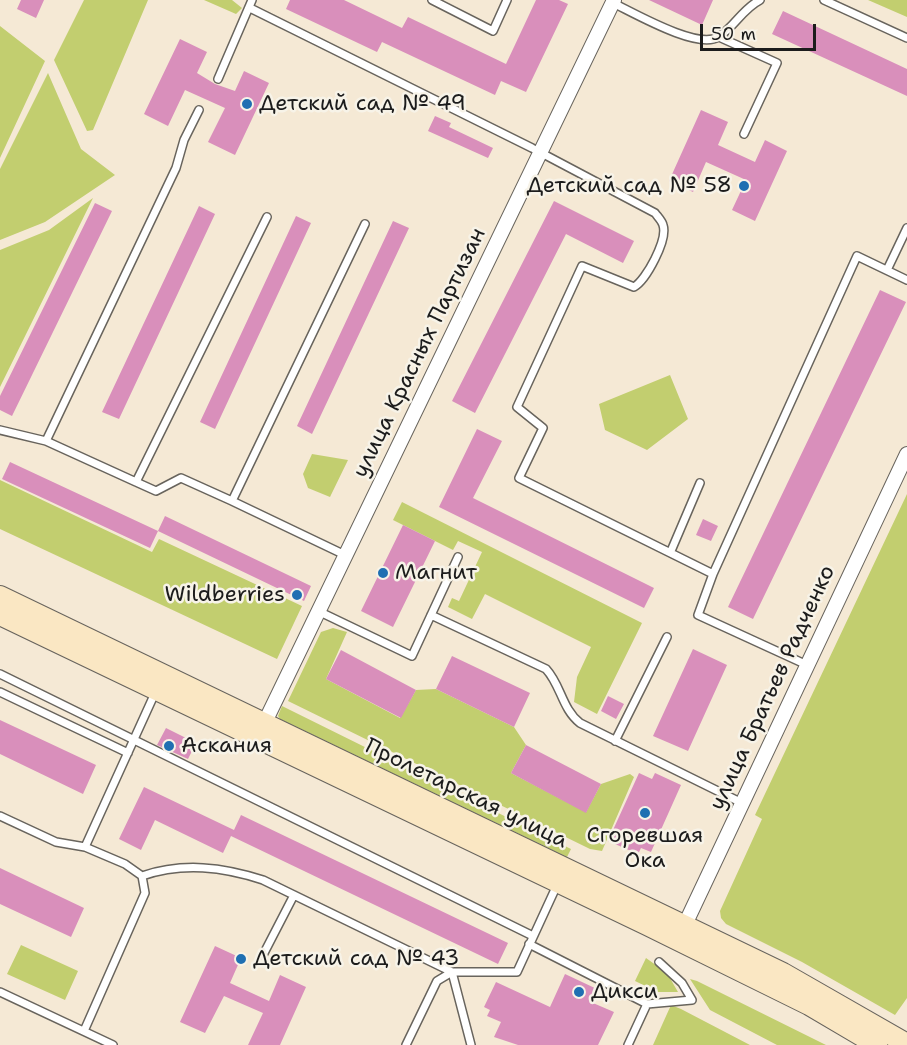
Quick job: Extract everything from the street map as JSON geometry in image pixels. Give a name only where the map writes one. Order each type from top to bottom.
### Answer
[{"type":"main road","name":"Пролетарская улица","points":[[0,596],[264,724],[681,933],[877,1045]]},
{"type":"main road","name":"Пролетарская улица","points":[[0,615],[558,882],[809,987],[907,1044]]},
{"type":"street","name":"улица Красных Партизан","points":[[264,724],[614,2]]},
{"type":"street","name":"улица Братьев Радченко","points":[[681,933],[907,454]]},
{"type":"lane","points":[[218,79],[252,0]]},
{"type":"lane","points":[[432,0],[493,31],[507,0]]},
{"type":"lane","points":[[614,2],[695,40],[712,40],[719,37],[746,7],[760,0]]},
{"type":"lane","points":[[824,0],[907,38]]},
{"type":"lane","points":[[250,8],[655,213],[663,224],[664,237],[643,281],[634,287],[582,266],[517,407],[543,428],[519,478],[671,551],[713,574]]},
{"type":"lane","points":[[719,37],[777,63],[744,134]]},
{"type":"lane","points":[[46,441],[172,178],[184,140],[199,110]]},
{"type":"lane","points":[[136,482],[267,218]]},
{"type":"lane","points":[[232,501],[364,224]]},
{"type":"lane","points":[[887,270],[907,228]]},
{"type":"lane","points":[[807,665],[698,615],[713,574],[856,256],[907,280]]},
{"type":"lane","points":[[0,430],[46,441],[156,491],[182,478],[345,555]]},
{"type":"lane","points":[[671,551],[700,483]]},
{"type":"lane","points":[[318,611],[412,656],[458,557]]},
{"type":"lane","points":[[431,615],[546,669],[554,678],[569,714],[580,723],[742,803]]},
{"type":"lane","points":[[615,741],[666,637]]},
{"type":"lane","points":[[0,674],[533,936]]},
{"type":"lane","points":[[85,847],[156,690]]},
{"type":"lane","points":[[0,692],[128,753]]},
{"type":"lane","points":[[0,816],[56,842],[85,847],[125,864],[142,876],[145,893],[84,1031]]},
{"type":"lane","points":[[142,876],[155,872],[203,866],[237,871],[294,895],[452,972],[517,972],[558,882]]},
{"type":"lane","points":[[263,955],[294,895]]},
{"type":"lane","points":[[529,944],[648,1004],[692,1000],[682,983],[659,962]]},
{"type":"lane","points":[[406,1045],[437,981],[452,972]]},
{"type":"lane","points":[[452,972],[471,1045]]},
{"type":"lane","points":[[0,992],[113,1045]]},
{"type":"lane","points":[[628,1045],[648,1004]]},
{"type":"green space","points":[[84,0],[148,0],[93,130],[87,131],[54,60]]},
{"type":"green space","points":[[204,0],[232,0],[242,8],[236,14]]},
{"type":"green space","points":[[868,0],[907,0],[907,17]]},
{"type":"green space","points":[[0,26],[45,61],[0,158]]},
{"type":"green space","points":[[48,73],[81,149],[115,175],[45,222],[0,240],[0,169]]},
{"type":"green space","points":[[93,198],[0,387],[0,250],[49,230]]},
{"type":"green space","points":[[670,375],[688,419],[647,450],[605,430],[599,404]]},
{"type":"green space","points":[[312,454],[348,460],[330,497],[308,488],[303,474]]},
{"type":"green space","points":[[0,480],[152,552],[159,539],[302,606],[277,659],[0,529]]},
{"type":"green space","points":[[907,494],[907,998],[895,1015],[802,962],[726,924],[721,918],[720,911],[762,819],[755,815]]},
{"type":"green space","points":[[402,502],[642,623],[597,714],[574,702],[577,677],[591,647],[485,594],[472,619],[448,607],[452,598],[459,601],[482,552],[458,541],[453,550],[393,520]]},
{"type":"green space","points":[[333,628],[347,632],[326,679],[400,718],[416,690],[436,689],[514,727],[526,745],[511,773],[586,812],[601,784],[630,774],[634,777],[602,851],[590,849],[288,701],[321,632]]},
{"type":"green space","points":[[282,706],[571,849],[567,857],[280,719],[278,716]]},
{"type":"green space","points":[[21,945],[78,971],[65,1000],[7,974]]},
{"type":"green space","points":[[646,958],[667,973],[678,992],[658,992],[635,981]]},
{"type":"green space","points":[[690,979],[826,1045],[777,1045],[710,1010]]},
{"type":"green space","points":[[671,1005],[681,1009],[750,1045],[653,1045]]},
{"type":"building","points":[[21,0],[44,0],[36,18],[17,9]]},
{"type":"building","points":[[290,0],[344,0],[402,28],[408,17],[506,64],[536,0],[559,0],[568,4],[526,92],[501,81],[495,95],[382,42],[377,52],[286,9]]},
{"type":"building","points":[[649,0],[713,0],[702,25]]},
{"type":"building","points":[[783,11],[907,69],[907,96],[772,34]]},
{"type":"building","points":[[180,39],[207,52],[197,73],[215,84],[235,91],[244,71],[269,83],[235,155],[208,142],[225,108],[185,90],[168,126],[144,114]]},
{"type":"building","points":[[701,110],[728,122],[718,145],[755,162],[765,140],[787,151],[755,221],[732,210],[746,180],[706,162],[693,192],[669,181]]},
{"type":"building","points":[[435,116],[451,123],[449,127],[493,148],[488,158],[428,131]]},
{"type":"building","points":[[554,201],[634,241],[623,263],[566,234],[475,413],[452,401]]},
{"type":"building","points":[[95,203],[112,211],[12,416],[0,410],[0,396]]},
{"type":"building","points":[[199,206],[215,214],[119,419],[102,412]]},
{"type":"building","points":[[296,216],[311,223],[215,429],[200,422]]},
{"type":"building","points":[[393,221],[409,228],[312,434],[297,426]]},
{"type":"building","points":[[880,290],[906,302],[753,619],[728,607]]},
{"type":"building","points":[[477,429],[502,441],[473,498],[654,588],[644,608],[439,507]]},
{"type":"building","points":[[10,462],[158,531],[150,548],[2,479]]},
{"type":"building","points":[[165,516],[311,586],[304,601],[158,531]]},
{"type":"building","points":[[703,519],[718,526],[711,541],[696,535]]},
{"type":"building","points":[[403,525],[435,541],[393,627],[361,611]]},
{"type":"building","points":[[693,649],[727,665],[688,751],[653,736]]},
{"type":"building","points":[[341,650],[416,690],[401,718],[326,679]]},
{"type":"building","points":[[452,656],[530,693],[514,727],[436,689]]},
{"type":"building","points":[[608,696],[624,704],[616,719],[601,711]]},
{"type":"building","points":[[0,720],[96,765],[83,794],[0,754]]},
{"type":"building","points":[[166,728],[196,743],[188,759],[157,745]]},
{"type":"building","points":[[526,745],[601,784],[586,813],[511,773]]},
{"type":"building","name":"Сгоревшая Ока","points":[[639,773],[652,779],[655,773],[681,785],[651,852],[641,848],[638,854],[608,841]]},
{"type":"building","points":[[144,787],[234,830],[241,815],[508,943],[498,964],[231,836],[223,853],[155,820],[141,850],[119,839]]},
{"type":"building","points":[[0,868],[84,908],[71,937],[0,904]]},
{"type":"building","points":[[215,946],[241,958],[230,983],[269,1001],[280,975],[306,987],[280,1045],[248,1045],[263,1013],[224,996],[205,1033],[180,1022]]},
{"type":"building","points":[[565,974],[599,990],[593,1003],[614,1012],[598,1045],[518,1045],[494,1037],[501,1022],[487,1016],[490,1010],[484,1007],[496,982],[550,1007]]},
{"type":"place","name":"Детский сад № 49","points":[[247,104]]},
{"type":"place","name":"Детский сад № 58","points":[[744,186]]},
{"type":"place","name":"Магнит","points":[[383,573]]},
{"type":"place","name":"Wildberries","points":[[297,595]]},
{"type":"place","name":"Аскания","points":[[169,746]]},
{"type":"place","name":"Сгоревшая Ока","points":[[645,813]]},
{"type":"place","name":"Детский сад № 43","points":[[241,959]]},
{"type":"place","name":"Дикси","points":[[579,992]]}]
